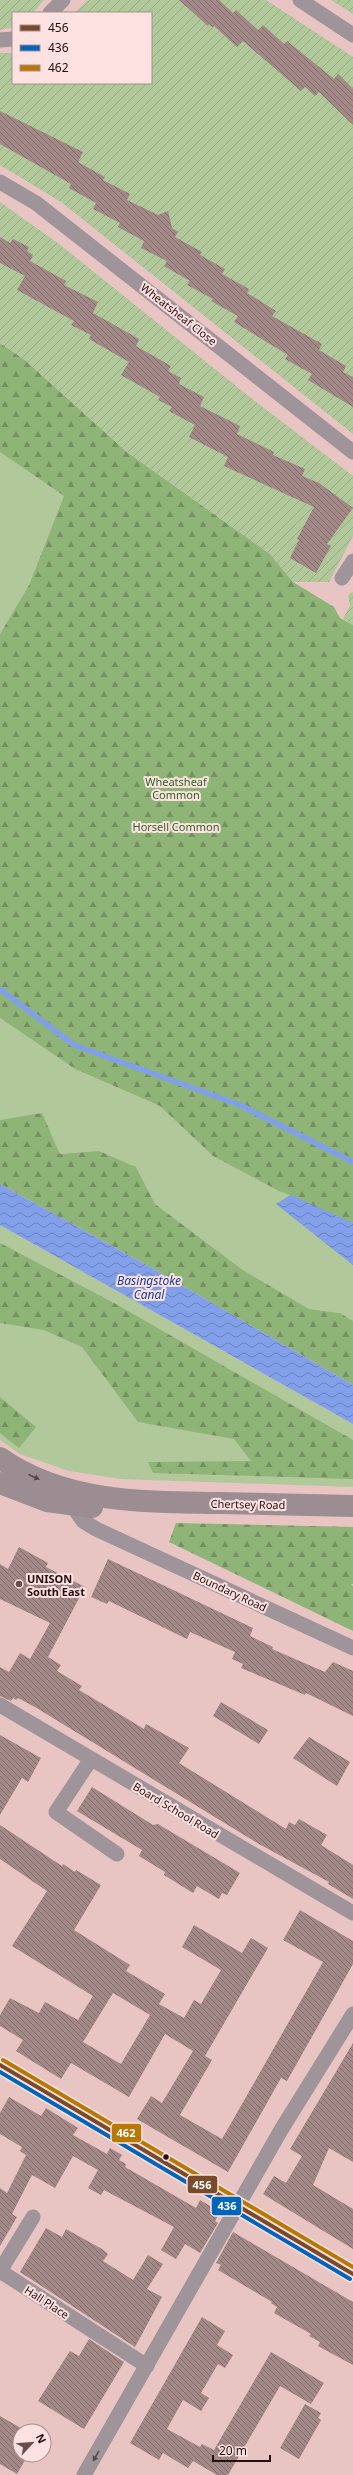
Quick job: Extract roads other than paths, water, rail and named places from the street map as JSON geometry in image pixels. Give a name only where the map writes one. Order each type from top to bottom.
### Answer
[{"type":"main road","name":"Chertsey Road","points":[[0,1458],[14,1468],[95,1502]]},
{"type":"main road","name":"Chertsey Road","points":[[0,1483],[47,1501],[72,1505],[95,1502],[143,1502],[353,1506]]},
{"type":"street","points":[[51,12],[63,0]]},
{"type":"street","points":[[300,0],[353,35]]},
{"type":"street","points":[[0,40],[12,39]]},
{"type":"street","name":"Wheatsheaf Close","points":[[0,182],[36,203],[353,452]]},
{"type":"street","points":[[342,578],[353,561]]},
{"type":"street","points":[[95,1502],[108,1532]]},
{"type":"street","name":"Boundary Road","points":[[72,1505],[83,1521],[353,1648]]},
{"type":"street","name":"Board School Road","points":[[0,1705],[353,1913]]},
{"type":"street","points":[[91,1759],[56,1812],[117,1854]]},
{"type":"street","points":[[84,2475],[281,2130],[348,2033],[353,2014]]},
{"type":"street","points":[[0,2065],[353,2274]]},
{"type":"street","name":"Hall Place","points":[[33,2217],[0,2272],[147,2366]]},
{"type":"water","name":"Basingstoke Canal","points":[[0,1184],[159,1272],[353,1385],[353,1424],[0,1225]]},
{"type":"water","points":[[291,1195],[353,1223],[353,1265],[276,1204]]},
{"type":"waterway","points":[[0,989],[74,1045],[240,1105],[353,1162]]},
{"type":"place","name":"UNISON South East","points":[[19,1584]]},
{"type":"park label","name":"Wheatsheaf Common","points":[[176,787]]},
{"type":"park label","name":"Horsell Common","points":[[176,826]]}]
